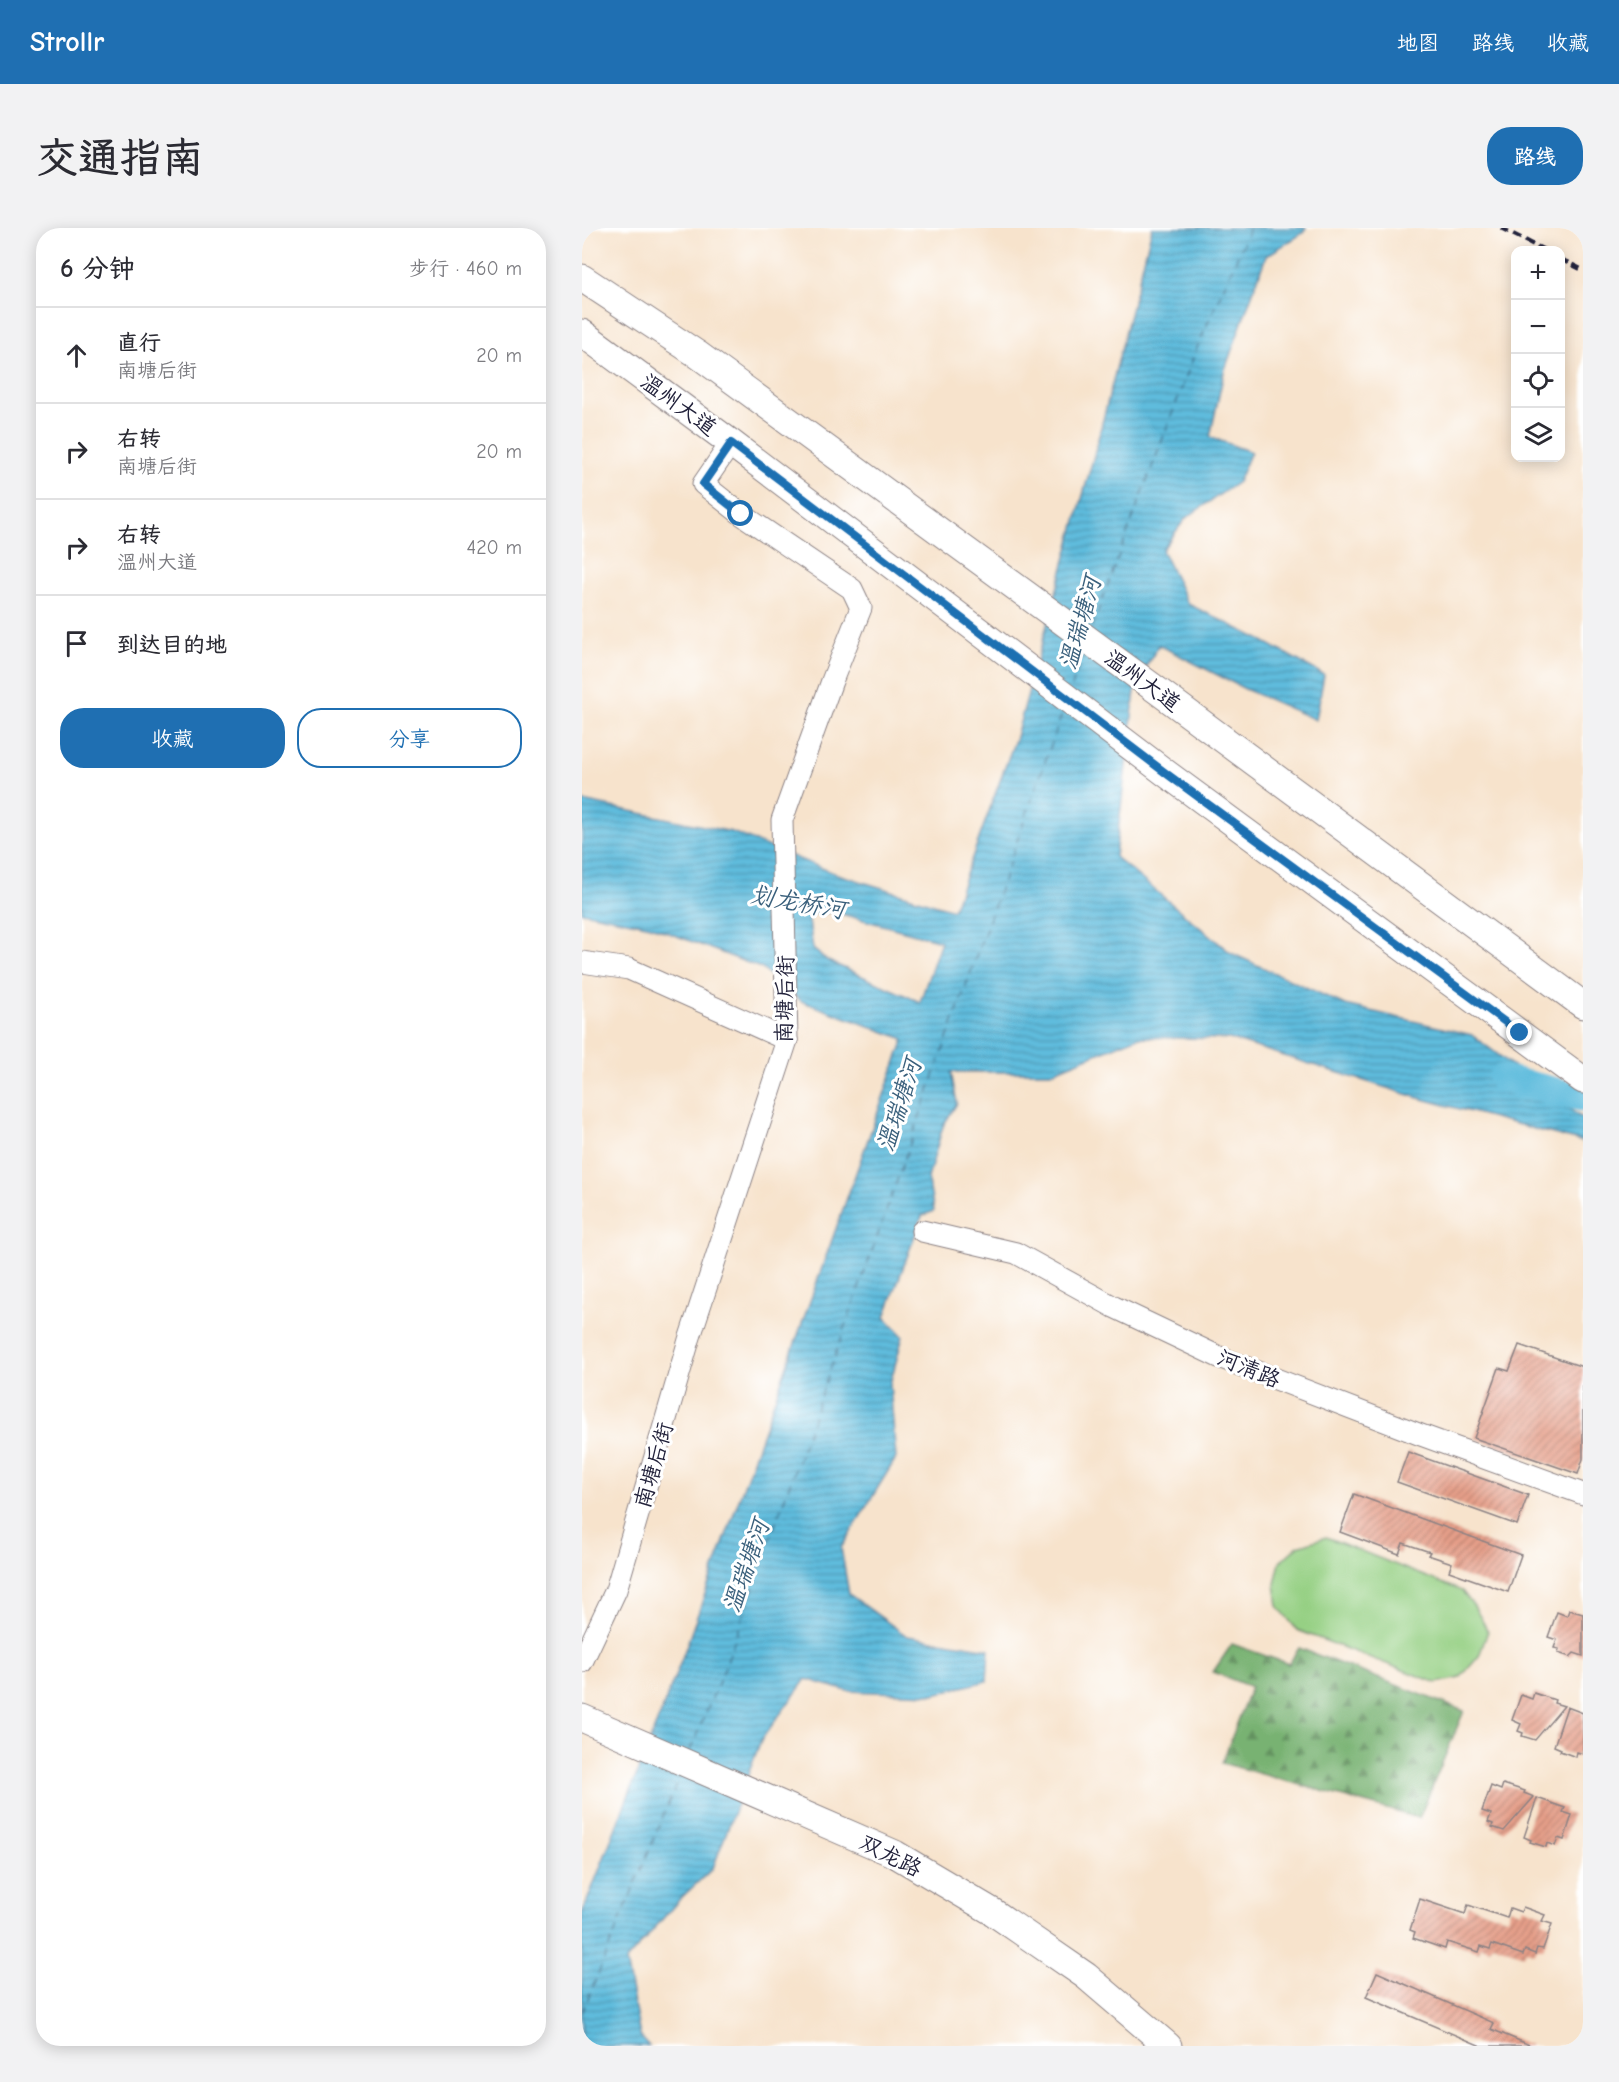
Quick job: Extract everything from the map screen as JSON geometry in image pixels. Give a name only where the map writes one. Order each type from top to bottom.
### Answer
[{"type":"main road","name":"温州大道","points":[[582,278],[697,354],[1583,1005]]},
{"type":"main road","name":"温州大道","points":[[582,333],[731,443],[1167,774],[1583,1080]]},
{"type":"main road","name":"双龙路","points":[[582,1718],[895,1854],[993,1912],[1086,1976],[1168,2046]]},
{"type":"street","name":"南塘后街","points":[[582,1662],[616,1590],[689,1340],[787,1040],[782,819],[861,608],[852,590],[741,514],[703,484],[731,443]]},
{"type":"street","points":[[582,962],[629,969],[787,1040]]},
{"type":"street","name":"河清路","points":[[922,1231],[1016,1253],[1114,1307],[1219,1357],[1420,1435],[1583,1494]]},
{"type":"green space","points":[[1326,1537],[1462,1591],[1474,1606],[1488,1631],[1479,1656],[1460,1678],[1437,1683],[1297,1630],[1278,1606],[1275,1584],[1280,1562],[1298,1546]]},
{"type":"green space","points":[[1232,1644],[1289,1664],[1299,1648],[1464,1711],[1419,1818],[1222,1763],[1251,1687],[1213,1672]]},
{"type":"water","points":[[1152,228],[1306,228],[1303,233],[1266,256],[1224,372],[1210,437],[1251,452],[1238,482],[1186,518],[1162,550],[1188,604],[1263,641],[1324,675],[1316,720],[1245,689],[1159,645],[1136,683],[1115,857],[1231,953],[1345,1005],[1472,1035],[1583,1119],[1583,1142],[1419,1098],[1230,1039],[1138,1037],[1052,1072],[951,1072],[957,1103],[943,1126],[928,1178],[934,1211],[922,1216],[885,1317],[903,1336],[890,1384],[896,1458],[841,1548],[849,1594],[907,1636],[989,1649],[987,1681],[934,1694],[847,1691],[806,1679],[761,1740],[713,1868],[679,1900],[626,1961],[640,2036],[649,2046],[582,2046],[582,1914],[681,1661],[904,1039],[801,1001],[761,968],[651,926],[582,912],[582,801],[732,832],[834,873],[953,910],[1016,737],[1093,459]],"holes":[[[834,912],[941,941],[920,1002],[828,961],[813,949],[808,914]]]},
{"type":"building","points":[[1519,1345],[1583,1367],[1583,1459],[1578,1474],[1474,1438],[1499,1368],[1509,1371]]},
{"type":"building","points":[[1408,1452],[1528,1495],[1517,1525],[1397,1482]]},
{"type":"building","points":[[1354,1494],[1521,1555],[1508,1592],[1449,1571],[1452,1563],[1428,1555],[1430,1552],[1403,1543],[1399,1554],[1340,1532]]},
{"type":"building","points":[[1569,1610],[1583,1614],[1583,1656],[1574,1653],[1570,1657],[1558,1653],[1559,1649],[1554,1648],[1557,1640],[1548,1637],[1557,1612],[1567,1616]]},
{"type":"building","points":[[1534,1693],[1555,1700],[1554,1703],[1564,1706],[1535,1740],[1522,1736],[1523,1733],[1518,1731],[1521,1724],[1512,1720],[1521,1695],[1532,1699]]},
{"type":"building","points":[[1567,1707],[1583,1713],[1583,1754],[1577,1752],[1576,1757],[1554,1746]]},
{"type":"building","points":[[1503,1784],[1525,1791],[1524,1793],[1534,1797],[1504,1831],[1492,1827],[1493,1824],[1488,1822],[1491,1814],[1482,1811],[1491,1786],[1501,1790]]},
{"type":"building","points":[[1537,1798],[1565,1808],[1563,1812],[1572,1815],[1564,1840],[1558,1838],[1555,1846],[1547,1843],[1546,1847],[1530,1842],[1531,1840],[1524,1837]]},
{"type":"building","points":[[1420,1899],[1465,1914],[1468,1905],[1507,1918],[1510,1908],[1521,1912],[1523,1907],[1545,1915],[1542,1921],[1552,1924],[1543,1949],[1537,1948],[1535,1954],[1525,1950],[1523,1955],[1492,1944],[1490,1949],[1481,1946],[1479,1952],[1447,1942],[1445,1949],[1413,1938],[1415,1932],[1410,1930]]},
{"type":"building","points":[[1377,1972],[1494,2023],[1491,2029],[1532,2046],[1481,2046],[1366,1997]]},
{"type":"waterway","points":[[1502,1078],[1583,1098]]},
{"type":"ferry route","points":[[1092,627],[1196,350],[1250,228]]},
{"type":"ferry route","points":[[1072,687],[1084,651]]},
{"type":"ferry route","points":[[690,1751],[725,1667],[1063,711]]},
{"type":"ferry route","points":[[582,2013],[680,1775]]},
{"type":"railway","points":[[1501,228],[1536,246]]},
{"type":"railway","points":[[1565,261],[1583,270]]},
{"type":"route","points":[[741,514],[703,484],[731,443],[1167,774],[1520,1033]]},
{"type":"water label","name":"温瑞塘河","points":[[1080,623]]},
{"type":"water label","name":"划龙桥河","points":[[798,902]]},
{"type":"water label","name":"温瑞塘河","points":[[899,1105]]},
{"type":"water label","name":"温瑞塘河","points":[[746,1566]]}]
